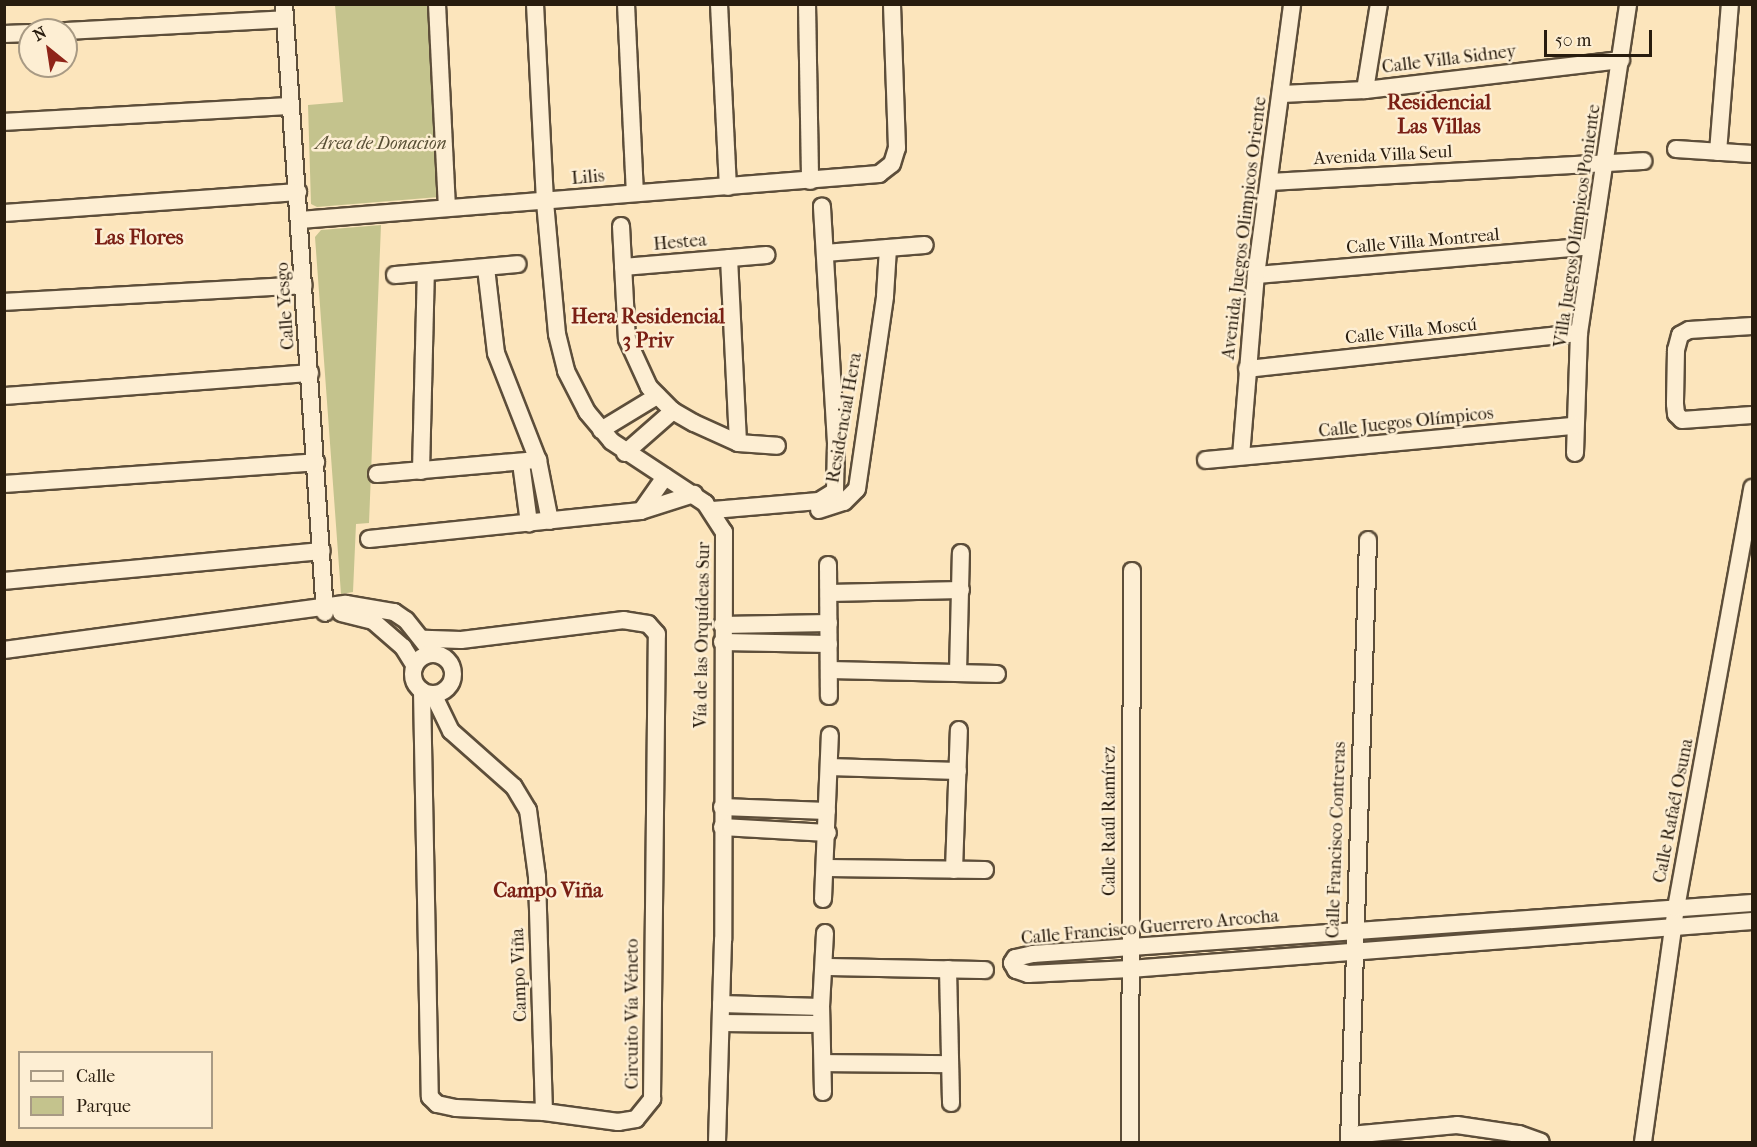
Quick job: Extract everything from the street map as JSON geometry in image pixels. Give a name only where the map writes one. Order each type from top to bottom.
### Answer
[{"type":"street","points":[[436,4],[447,208]]},
{"type":"street","points":[[535,4],[545,202],[557,334],[566,371],[576,395],[600,430],[625,453],[694,494],[716,515]]},
{"type":"street","points":[[626,4],[635,193]]},
{"type":"street","points":[[719,4],[728,187]]},
{"type":"street","points":[[807,4],[810,181]]},
{"type":"street","name":"Lilis","points":[[300,220],[879,174],[892,164],[897,148],[892,4]]},
{"type":"street","name":"Avenida Juegos Olimpicos Oriente","points":[[1241,456],[1256,275],[1282,94],[1292,4]]},
{"type":"street","points":[[1365,90],[1379,4]]},
{"type":"street","name":"Villa Juegos Olímpicos Poniente","points":[[1575,453],[1574,426],[1579,333],[1608,161],[1628,4]]},
{"type":"street","points":[[1718,152],[1730,4]]},
{"type":"street","points":[[78,30],[284,12]]},
{"type":"street","name":"Calle Yesgo","points":[[284,12],[325,609]]},
{"type":"street","name":"Calle Villa Sidney","points":[[1282,94],[1365,90],[1621,60]]},
{"type":"street","points":[[4,122],[290,106]]},
{"type":"street","points":[[1676,149],[1752,154]]},
{"type":"street","name":"Avenida Villa Seul","points":[[1269,182],[1608,161],[1643,161]]},
{"type":"street","points":[[4,213],[298,192]]},
{"type":"street","name":"Residencial Hera","points":[[820,505],[829,498],[836,487],[836,443],[822,207]]},
{"type":"street","points":[[621,226],[627,339],[657,396],[672,411],[738,442],[777,446]]},
{"type":"street","points":[[825,253],[925,245]]},
{"type":"street","name":"Calle Villa Montreal","points":[[1256,275],[1592,246]]},
{"type":"street","name":"Residencial Hera","points":[[716,515],[838,505],[855,492],[885,296],[888,248]]},
{"type":"street","points":[[729,258],[766,255]]},
{"type":"street","name":"Hestea","points":[[623,267],[729,258],[738,442]]},
{"type":"street","points":[[395,274],[518,264]]},
{"type":"street","points":[[486,268],[496,353],[550,521]]},
{"type":"street","points":[[421,471],[426,273]]},
{"type":"street","points":[[4,302],[304,285]]},
{"type":"street","points":[[1752,326],[1689,330],[1680,335],[1676,350],[1675,404],[1676,414],[1682,420],[1752,415]]},
{"type":"street","name":"Calle Villa Moscú","points":[[1247,369],[1579,333]]},
{"type":"street","points":[[4,396],[310,374]]},
{"type":"street","points":[[600,430],[657,396]]},
{"type":"street","points":[[625,453],[672,411]]},
{"type":"street","name":"Calle Juegos Olímpicos","points":[[1206,460],[1574,426]]},
{"type":"street","points":[[836,443],[862,445]]},
{"type":"street","points":[[377,474],[530,461]]},
{"type":"street","points":[[529,523],[530,461]]},
{"type":"street","points":[[4,484],[316,462]]},
{"type":"street","points":[[641,511],[665,477]]},
{"type":"street","name":"Calle Rafaél Osuna","points":[[1643,1143],[1675,916],[1752,488]]},
{"type":"street","points":[[369,539],[641,511],[694,494]]},
{"type":"street","name":"Vía de las Orquídeas Sur","points":[[716,515],[725,539],[722,633],[721,1004],[717,1143]]},
{"type":"street","name":"Calle Francisco Contreras","points":[[1350,1139],[1355,1044],[1353,929],[1368,540]]},
{"type":"street","points":[[4,581],[322,551]]},
{"type":"street","points":[[958,672],[960,553]]},
{"type":"street","points":[[828,565],[829,696]]},
{"type":"street","name":"Calle Raúl Ramírez","points":[[1130,1143],[1132,571]]},
{"type":"street","points":[[828,593],[961,590]]},
{"type":"street","points":[[4,650],[325,609],[386,608],[406,620],[424,639],[434,654],[449,662],[453,676],[446,689],[427,692],[414,680],[415,666],[403,647],[373,621],[355,614],[325,609]]},
{"type":"street","name":"Circuito Vía Véneto","points":[[424,639],[461,640],[624,620],[648,624],[659,639],[653,761],[652,1099],[640,1115],[629,1122],[544,1112],[456,1108],[434,1102],[428,1093],[427,692]]},
{"type":"street","points":[[722,633],[829,623]]},
{"type":"street","points":[[722,633],[829,644]]},
{"type":"street","points":[[415,666],[423,657],[434,654]]},
{"type":"street","points":[[830,670],[997,674]]},
{"type":"street","name":"Campo Viña","points":[[427,692],[451,731],[514,787],[528,810],[537,877],[544,1112]]},
{"type":"street","points":[[954,870],[959,730]]},
{"type":"street","points":[[823,899],[827,868],[830,735]]},
{"type":"street","points":[[829,767],[958,771]]},
{"type":"street","points":[[722,807],[828,811]]},
{"type":"street","points":[[722,827],[828,833]]},
{"type":"street","points":[[827,868],[985,870]]},
{"type":"street","name":"Calle Francisco Guerrero Arcocha","points":[[1752,903],[1675,916],[1353,950],[1130,969],[1028,974],[1016,970],[1012,963],[1022,956],[1131,950],[1353,929],[1675,916],[1752,921]]},
{"type":"street","points":[[824,1092],[821,1007],[825,933]]},
{"type":"street","points":[[824,967],[985,970]]},
{"type":"street","points":[[948,969],[951,1102]]},
{"type":"street","points":[[721,1004],[821,1007]]},
{"type":"street","points":[[720,1023],[821,1024]]},
{"type":"street","points":[[823,1063],[950,1064]]},
{"type":"street","points":[[1350,1139],[1457,1125],[1519,1134],[1540,1143]]},
{"type":"green space","name":"Area de Donacion","points":[[335,5],[429,5],[439,197],[317,207],[311,204],[308,105],[343,102]]},
{"type":"green space","points":[[381,225],[369,523],[356,524],[353,592],[341,594],[315,237],[321,230]]},
{"type":"district","name":"Residencial Las Villas","points":[[1439,114]]},
{"type":"district","name":"Las Flores","points":[[139,237]]},
{"type":"district","name":"Hera Residencial 3 Priv","points":[[648,328]]},
{"type":"district","name":"Campo Viña","points":[[548,890]]}]
